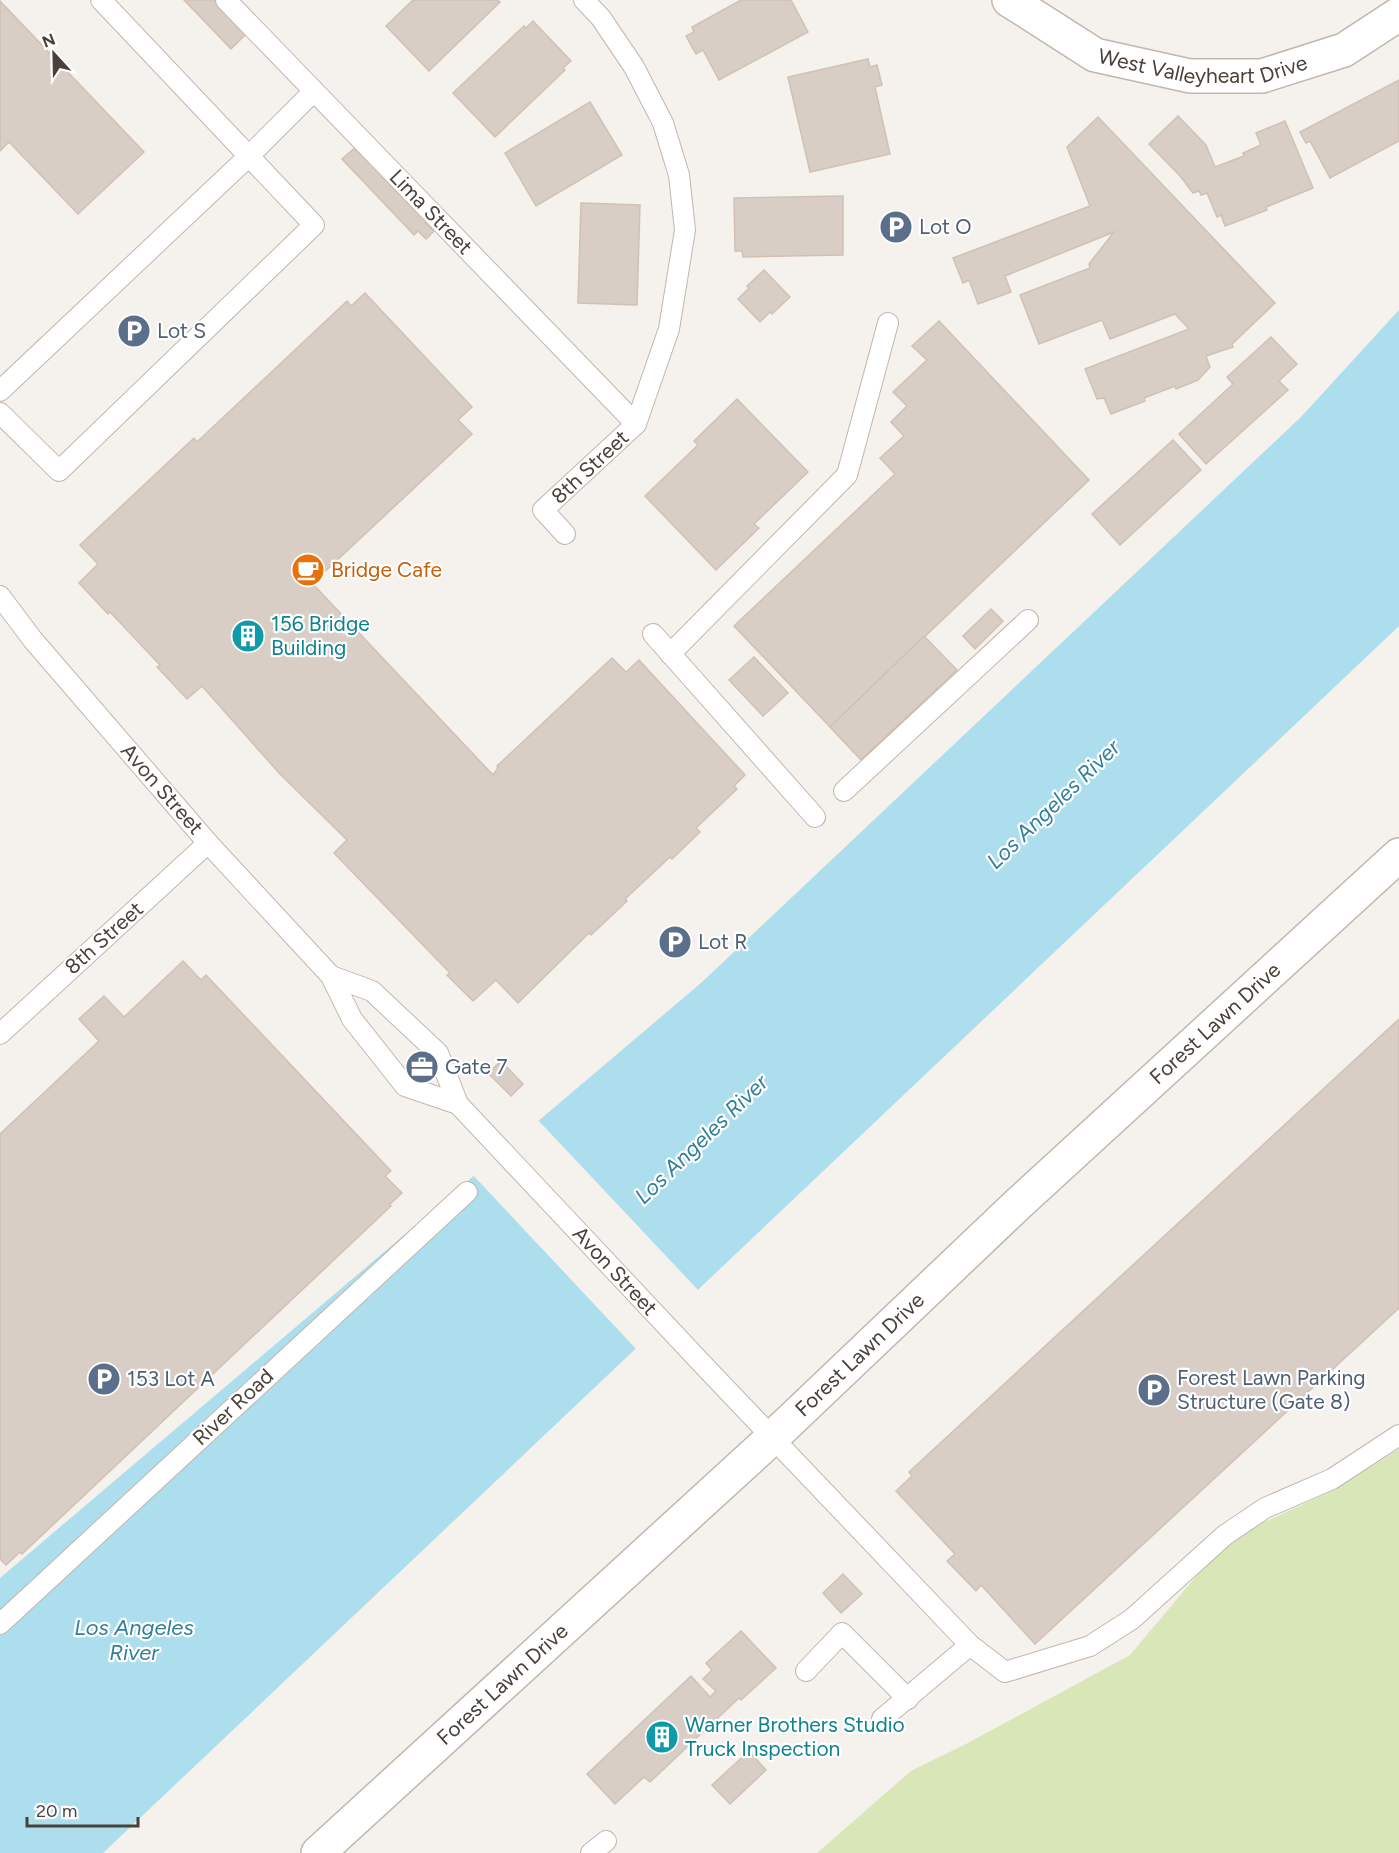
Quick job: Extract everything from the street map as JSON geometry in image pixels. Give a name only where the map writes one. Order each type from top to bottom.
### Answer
[{"type":"street","name":"West Valleyheart Drive","points":[[1008,0],[1095,55],[1190,76],[1262,76],[1344,50],[1399,14]]},
{"type":"street","name":"Forest Lawn Drive","points":[[318,1853],[772,1438],[1008,1214],[1399,855]]},
{"type":"lane","points":[[0,413],[59,471],[314,225],[101,0]]},
{"type":"lane","name":"Lima Street","points":[[226,0],[636,424]]},
{"type":"lane","points":[[584,0],[601,18],[634,67],[663,123],[679,175],[685,230],[669,329],[636,424]]},
{"type":"lane","points":[[0,391],[249,156],[314,91]]},
{"type":"lane","points":[[670,654],[847,475],[888,323]]},
{"type":"lane","name":"8th Street","points":[[565,534],[543,510],[636,424]]},
{"type":"lane","name":"Avon Street","points":[[0,596],[33,640],[208,843],[331,976],[352,1019],[405,1086],[458,1104]]},
{"type":"lane","points":[[844,791],[1028,620]]},
{"type":"lane","points":[[653,634],[815,817]]},
{"type":"lane","name":"8th Street","points":[[0,1034],[208,843]]},
{"type":"lane","name":"Avon Street","points":[[331,976],[372,991],[438,1053],[458,1104],[970,1645],[1005,1672],[1090,1646],[1131,1619],[1225,1535],[1265,1508],[1332,1479],[1399,1435]]},
{"type":"lane","name":"River Road","points":[[0,1624],[467,1192]]},
{"type":"lane","points":[[806,1671],[842,1633],[908,1699]]},
{"type":"lane","points":[[882,1719],[970,1645]]},
{"type":"green space","points":[[1399,1449],[1399,1853],[817,1853],[911,1771],[968,1743],[1130,1655],[1220,1548],[1247,1530],[1334,1490]]},
{"type":"water","name":"Los Angeles River","points":[[1399,310],[1399,626],[103,1853],[0,1853],[0,1578],[701,983],[1301,417]]},
{"type":"pier","points":[[537,1119],[700,1292],[638,1351],[472,1174]]},
{"type":"building","points":[[184,0],[214,0],[246,34],[231,49]]},
{"type":"building","points":[[413,0],[497,0],[500,2],[429,71],[386,26]]},
{"type":"building","points":[[741,0],[791,0],[808,32],[719,80],[703,50],[696,54],[686,36],[694,32],[692,27]]},
{"type":"building","points":[[0,1],[144,152],[78,214],[9,142],[0,151]]},
{"type":"building","points":[[533,21],[571,61],[563,68],[565,70],[495,137],[453,93],[524,26],[526,28]]},
{"type":"building","points":[[868,59],[870,67],[877,65],[882,85],[875,87],[890,154],[810,172],[788,77]]},
{"type":"building","points":[[1399,80],[1399,141],[1330,178],[1310,141],[1306,143],[1300,132]]},
{"type":"building","points":[[590,102],[622,155],[536,206],[505,153]]},
{"type":"building","points":[[1178,116],[1206,145],[1215,167],[1244,156],[1243,153],[1261,145],[1256,133],[1285,121],[1313,188],[1266,207],[1267,210],[1225,226],[1221,215],[1217,217],[1207,193],[1201,195],[1199,191],[1193,193],[1149,144]]},
{"type":"building","points":[[1098,117],[1275,303],[1232,344],[1233,347],[1206,356],[1210,367],[1198,380],[1144,398],[1145,401],[1111,414],[1104,398],[1097,399],[1085,369],[1189,329],[1175,314],[1110,339],[1102,320],[1039,344],[1020,295],[1090,268],[1089,264],[1114,232],[1005,276],[1011,292],[978,304],[969,280],[963,283],[953,258],[1090,206],[1067,147]]},
{"type":"building","points":[[358,145],[429,219],[425,223],[434,231],[426,239],[418,231],[414,235],[342,159]]},
{"type":"building","points":[[843,196],[843,255],[743,257],[742,251],[735,251],[734,198]]},
{"type":"building","points":[[581,203],[640,205],[637,305],[578,303]]},
{"type":"building","points":[[764,270],[790,297],[760,322],[738,299],[749,288],[747,286]]},
{"type":"building","name":"156 Bridge Building","points":[[365,293],[472,407],[458,420],[472,434],[319,577],[318,575],[310,581],[493,775],[497,766],[612,658],[626,672],[639,660],[745,775],[734,786],[737,789],[696,828],[700,832],[625,899],[627,901],[591,935],[589,933],[518,1003],[496,980],[473,1001],[447,975],[450,973],[334,853],[347,840],[279,773],[202,686],[187,699],[157,667],[160,665],[79,583],[98,564],[80,545],[194,438],[197,442],[347,301],[351,306]]},
{"type":"building","points":[[939,321],[1089,480],[830,727],[734,626],[895,474],[880,458],[904,436],[891,422],[907,406],[893,392],[927,360],[912,346]]},
{"type":"building","points":[[1271,337],[1297,364],[1279,381],[1288,390],[1206,464],[1179,434],[1233,384],[1227,377]]},
{"type":"building","points":[[737,399],[808,472],[754,524],[759,528],[716,570],[645,496],[698,445],[694,441]]},
{"type":"building","points":[[1173,440],[1201,470],[1120,545],[1092,514]]},
{"type":"building","points":[[991,609],[1003,621],[975,649],[963,636]]},
{"type":"building","points":[[924,636],[957,670],[861,760],[830,727]]},
{"type":"building","points":[[754,657],[788,693],[763,716],[729,680]]},
{"type":"building","name":"153 Lot A","points":[[183,961],[201,980],[206,975],[391,1171],[385,1176],[402,1193],[389,1205],[391,1206],[22,1554],[20,1552],[6,1565],[0,1559],[0,1134],[99,1041],[79,1019],[104,996],[124,1017]]},
{"type":"building","name":"Forest Lawn Parking Structure (Gate 8)","points":[[1399,1019],[1399,1308],[1035,1644],[981,1585],[976,1591],[947,1561],[955,1554],[896,1491],[912,1476],[909,1472]]},
{"type":"building","name":"Gate 7","points":[[420,1055],[435,1071],[425,1080],[410,1063]]},
{"type":"building","points":[[501,1061],[523,1084],[511,1096],[488,1073]]},
{"type":"building","points":[[843,1574],[862,1594],[841,1613],[823,1593]]},
{"type":"building","name":"Warner Brothers Studio Truck Inspection","points":[[741,1631],[776,1668],[741,1700],[739,1698],[650,1782],[644,1777],[615,1804],[587,1774],[691,1676],[710,1697],[716,1691],[703,1679],[712,1670],[706,1663]]},
{"type":"building","points":[[749,1751],[766,1770],[730,1804],[712,1785]]},
{"type":"place","name":"Lot O","points":[[896,227]]},
{"type":"place","name":"Lot S","points":[[134,331]]},
{"type":"place","name":"Bridge Cafe","points":[[308,570]]},
{"type":"place","name":"156 Bridge Building","points":[[248,636]]},
{"type":"place","name":"Lot R","points":[[675,942]]},
{"type":"place","name":"Gate 7","points":[[422,1067]]},
{"type":"place","name":"153 Lot A","points":[[104,1379]]},
{"type":"place","name":"Forest Lawn Parking Structure (Gate 8)","points":[[1154,1390]]},
{"type":"place","name":"Warner Brothers Studio Truck Inspection","points":[[662,1737]]}]
